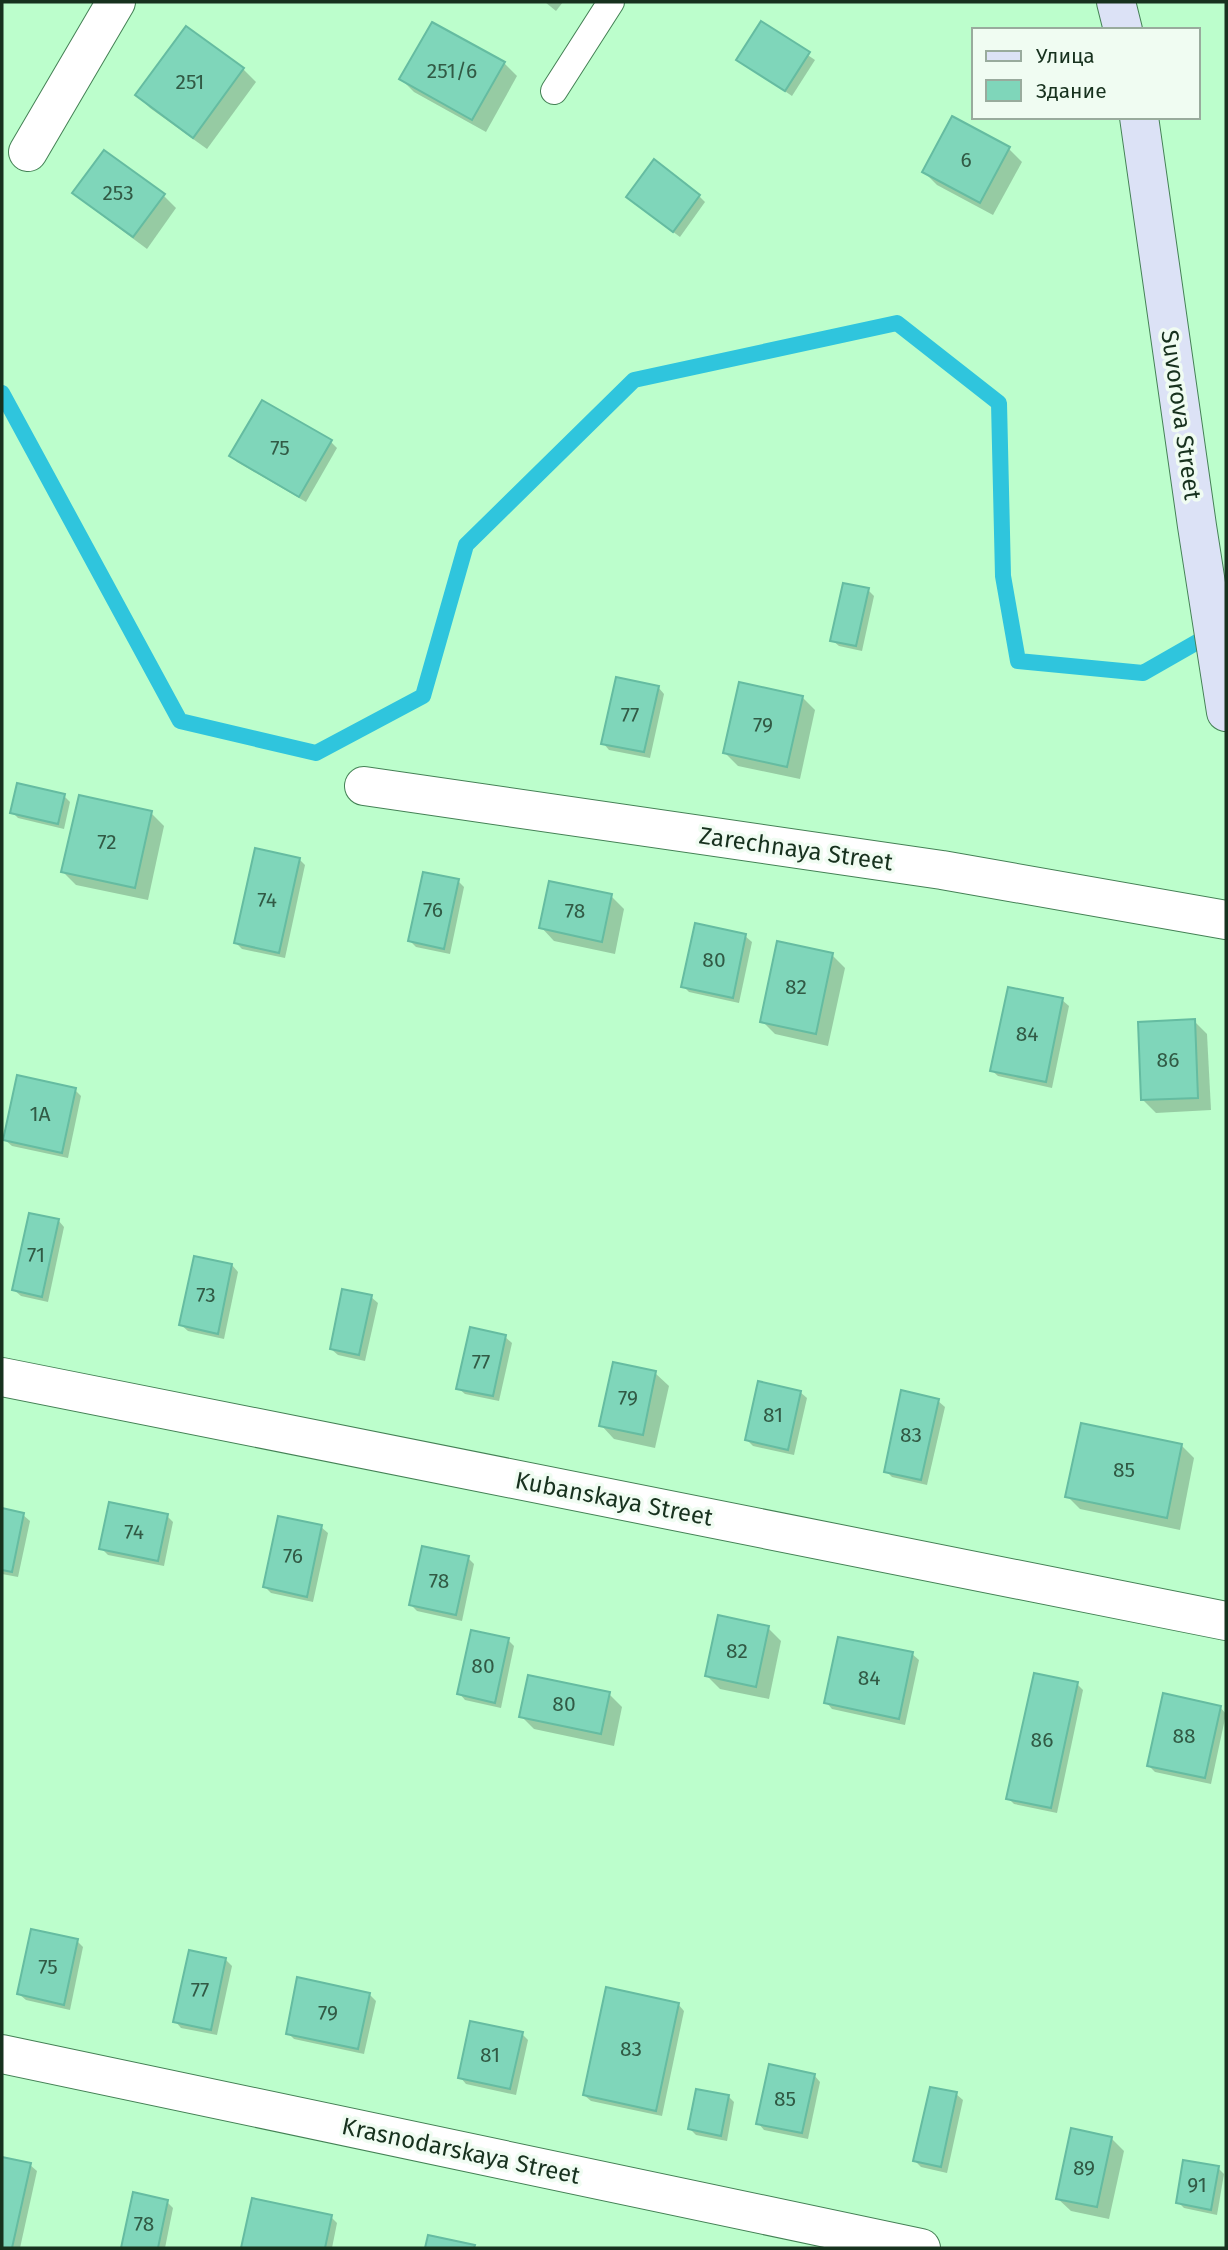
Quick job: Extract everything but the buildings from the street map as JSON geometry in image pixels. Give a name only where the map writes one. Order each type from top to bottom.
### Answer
[{"type":"street","points":[[28,152],[116,2]]},
{"type":"street","points":[[1116,2],[1122,28]]},
{"type":"street","name":"Suvorova Street","points":[[1139,119],[1226,712]]},
{"type":"street","name":"Zarechnaya Street","points":[[364,786],[942,870],[1226,920]]},
{"type":"street","name":"Kubanskaya Street","points":[[2,1377],[1226,1621]]},
{"type":"street","name":"Krasnodarskaya Street","points":[[2,2054],[921,2248]]},
{"type":"lane","points":[[554,91],[611,2]]},
{"type":"waterway","points":[[2,393],[180,721],[316,753],[423,696],[466,545],[634,380],[897,323],[999,403],[1003,576],[1018,661],[1143,673],[1213,633]]}]
